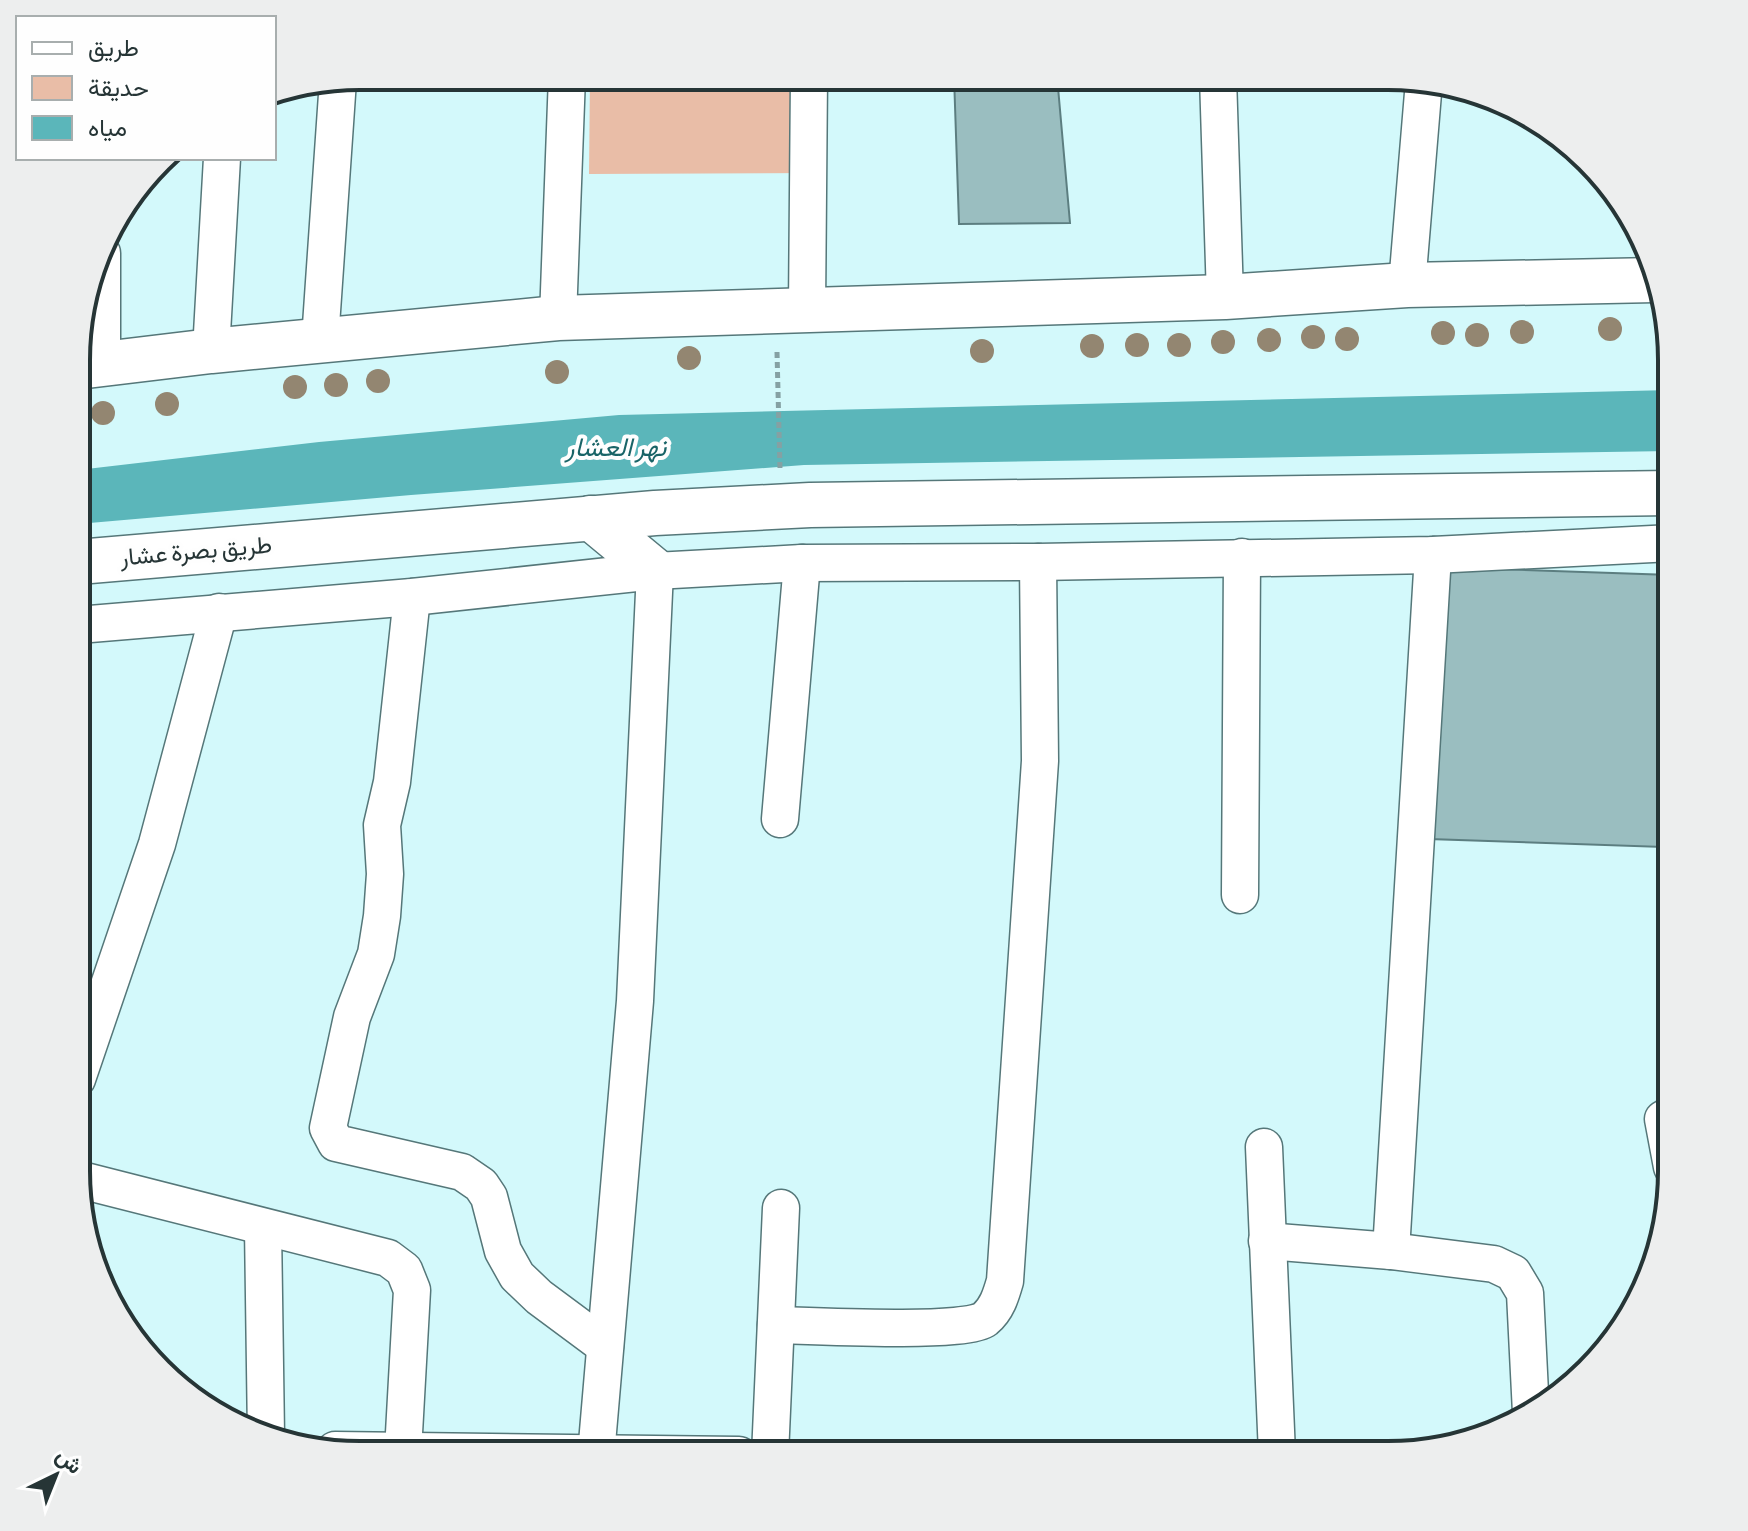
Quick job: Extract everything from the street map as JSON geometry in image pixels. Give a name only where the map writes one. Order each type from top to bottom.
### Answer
[{"type":"main road","points":[[90,366],[211,351],[558,318],[1225,297],[1407,285],[1646,280]]},
{"type":"main road","name":"طريق بصرة عشار","points":[[90,561],[591,518],[810,505],[1657,473]]},
{"type":"main road","points":[[591,518],[655,571]]},
{"type":"street","points":[[558,318],[566,91]]},
{"type":"street","points":[[807,309],[809,91]]},
{"type":"street","points":[[1218,91],[1225,297]]},
{"type":"street","points":[[320,340],[337,92]]},
{"type":"street","points":[[1407,285],[1423,93]]},
{"type":"street","points":[[211,351],[222,160]]},
{"type":"street","points":[[90,366],[97,300]]},
{"type":"street","points":[[90,624],[412,597],[655,571],[802,563],[1433,555],[1657,544]]},
{"type":"street","points":[[1391,1251],[1433,555]]},
{"type":"street","points":[[1240,895],[1242,557]]},
{"type":"street","points":[[776,1325],[950,1327],[984,1321],[997,1305],[1005,1281],[1040,761],[1038,562]]},
{"type":"street","points":[[780,819],[802,563]]},
{"type":"street","points":[[597,1441],[635,1001],[655,571]]},
{"type":"street","points":[[412,597],[392,782],[382,825],[385,874],[376,954],[352,1017],[328,1128],[336,1143],[462,1172],[481,1185],[489,1197],[503,1251],[517,1276],[539,1297],[605,1346]]},
{"type":"street","points":[[91,1038],[157,844],[219,612]]},
{"type":"street","points":[[1264,1147],[1276,1440]]},
{"type":"street","points":[[91,1183],[388,1258],[404,1270],[412,1290],[404,1441]]},
{"type":"street","points":[[771,1441],[781,1208]]},
{"type":"street","points":[[263,1227],[266,1423]]},
{"type":"street","points":[[1267,1241],[1391,1251],[1494,1264],[1513,1273],[1525,1293],[1530,1399]]},
{"type":"path","points":[[777,352],[780,469]]},
{"type":"green space","points":[[590,91],[827,91],[823,173],[589,174]]},
{"type":"water","name":"نهر العشار","points":[[1657,390],[1657,451],[804,465],[90,523],[90,469],[319,442],[619,415]]},
{"type":"building","points":[[955,91],[1058,91],[1070,223],[959,224]]},
{"type":"building","points":[[1437,567],[1657,575],[1658,847],[1429,839]]}]
